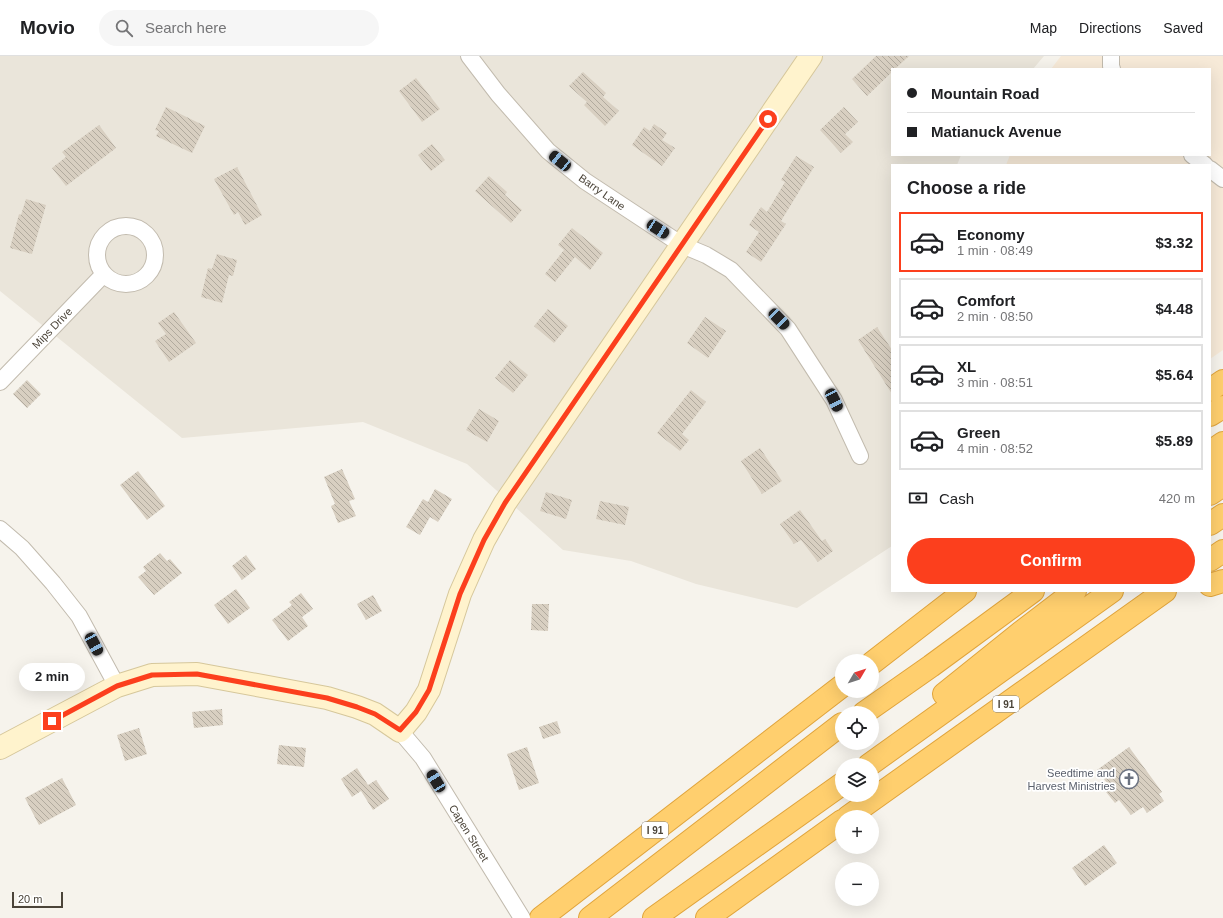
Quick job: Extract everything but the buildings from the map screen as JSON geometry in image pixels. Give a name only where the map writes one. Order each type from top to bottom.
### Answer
[{"type":"highway","points":[[1211,389],[1223,381]]},
{"type":"highway","points":[[1211,415],[1223,407]]},
{"type":"highway","points":[[1211,451],[1223,443]]},
{"type":"highway","points":[[1211,469],[1223,462]]},
{"type":"highway","points":[[1211,493],[1223,485]]},
{"type":"highway","points":[[1211,523],[1223,515]]},
{"type":"highway","points":[[1211,559],[1223,551]]},
{"type":"highway","points":[[1211,585],[1223,581]]},
{"type":"highway","points":[[879,658],[964,592]]},
{"type":"highway","points":[[865,706],[1014,592]]},
{"type":"highway","points":[[874,706],[1032,592]]},
{"type":"highway","points":[[867,758],[973,671],[1074,592]]},
{"type":"highway","points":[[879,758],[1111,592]]},
{"type":"highway","name":"I 91","points":[[858,810],[1168,592]]},
{"type":"highway","name":"I 91","points":[[541,918],[835,691]]},
{"type":"highway","points":[[590,918],[835,730]]},
{"type":"highway","points":[[810,807],[835,785]]},
{"type":"highway","points":[[654,918],[835,789]]},
{"type":"highway","points":[[707,918],[835,827]]},
{"type":"street","name":"Barry Lane","points":[[469,56],[498,94],[548,151],[585,181],[682,245],[706,255],[731,270],[788,328],[834,400],[860,456]]},
{"type":"street","points":[[0,748],[117,686],[152,675],[197,674],[327,698],[375,714],[400,730],[416,712],[429,690],[460,594],[484,540],[505,503],[810,56]]},
{"type":"street","points":[[1111,56],[1112,68]]},
{"type":"street","points":[[1193,156],[1204,164]]},
{"type":"street","points":[[1211,170],[1223,179]]},
{"type":"street","name":"Mips Drive","points":[[0,382],[104,275]]},
{"type":"street","points":[[0,529],[22,548],[53,583],[79,616],[117,686]]},
{"type":"street","name":"Capen Street","points":[[400,730],[423,758],[522,918]]},
{"type":"shaded area","points":[[0,56],[1044,56],[1034,68],[891,68],[891,156],[961,156],[957,164],[891,164],[891,547],[797,608],[696,584],[631,561],[563,550],[467,464],[363,422],[182,438],[0,291]]},
{"type":"shaded area","points":[[1061,56],[1223,56],[1223,350],[1211,358],[1211,164],[1006,164],[1010,156],[1211,156],[1211,68],[1052,68]]},
{"type":"place","name":"Seedtime and Harvest Ministries","points":[[1129,779]]},
{"type":"route","points":[[52,721],[117,686],[152,675],[197,674],[327,698],[375,714],[400,730],[416,712],[429,690],[460,594],[484,540],[505,503],[768,119]]}]
